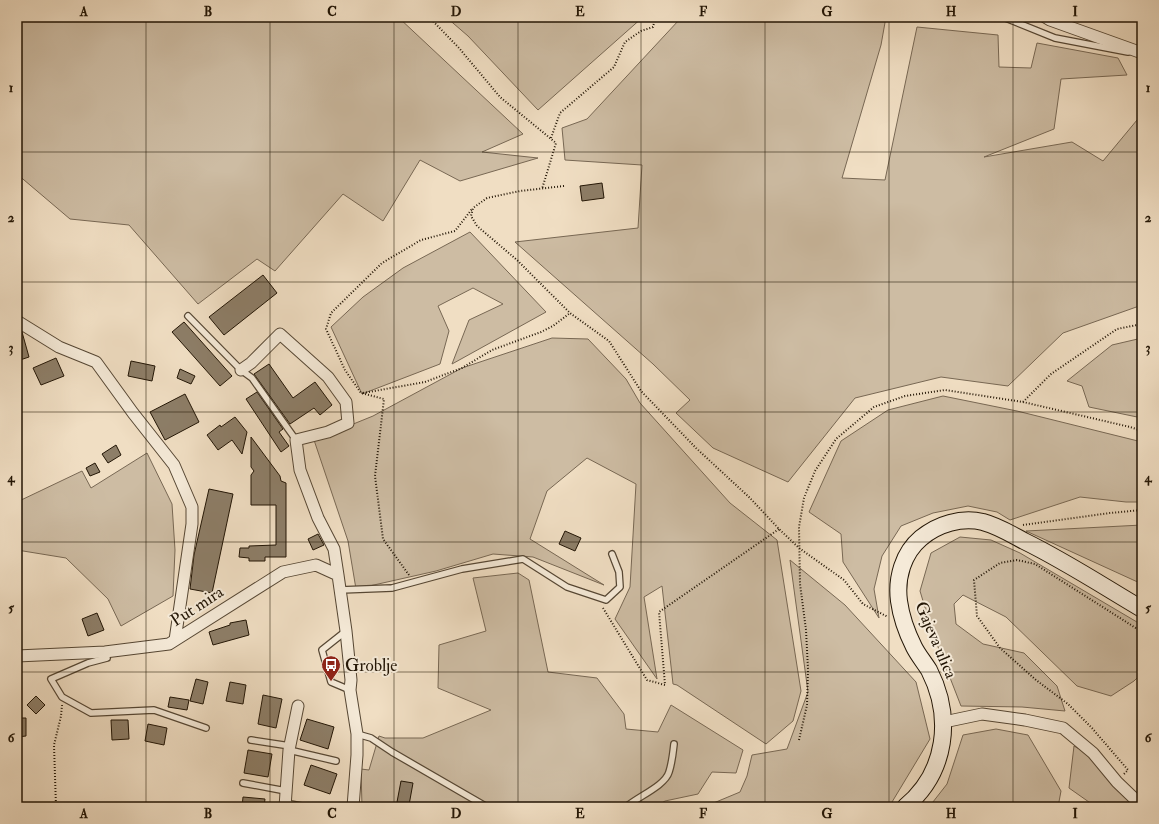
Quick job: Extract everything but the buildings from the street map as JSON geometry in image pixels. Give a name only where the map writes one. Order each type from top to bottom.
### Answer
[{"type":"main road","name":"Gajeva ulica","points":[[905,807],[917,797],[938,760],[944,722],[940,699],[929,670],[914,647],[899,601],[898,583],[902,563],[913,544],[931,530],[948,523],[965,520],[983,522],[1055,556],[1142,609]]},
{"type":"street","points":[[1045,17],[1142,54]]},
{"type":"street","points":[[17,321],[59,347],[96,362],[133,413],[174,465],[192,507],[192,524],[175,640]]},
{"type":"street","points":[[241,370],[251,363],[280,334],[328,376],[346,402],[348,423],[328,432],[296,440],[300,470],[318,518],[334,549],[346,626],[351,680],[350,690],[357,734],[353,807]]},
{"type":"street","name":"Put mira","points":[[17,656],[105,652],[169,644],[283,572],[316,565],[338,575]]},
{"type":"street","points":[[285,805],[290,748],[298,706]]},
{"type":"street","points":[[944,722],[982,714],[1026,720],[1063,728],[1093,753],[1117,782],[1142,806]]},
{"type":"lane","points":[[1003,17],[1055,38],[1142,54]]},
{"type":"lane","points":[[188,316],[241,370],[252,378],[296,440]]},
{"type":"lane","points":[[340,590],[392,588],[462,570],[523,559],[567,587],[606,600],[620,587],[619,572],[612,554]]},
{"type":"lane","points":[[346,626],[322,650],[331,682],[350,690]]},
{"type":"lane","points":[[105,652],[107,658],[88,663],[51,680],[62,698],[91,713],[154,710],[206,728]]},
{"type":"lane","points":[[357,734],[371,738],[392,752],[487,807]]},
{"type":"lane","points":[[251,740],[290,748],[336,761]]},
{"type":"lane","points":[[626,807],[664,781],[669,773],[674,744]]},
{"type":"lane","points":[[243,783],[286,791]]},
{"type":"lane","points":[[285,805],[307,807]]},
{"type":"path","points":[[428,17],[459,48],[500,97],[556,143],[542,189]]},
{"type":"path","points":[[551,138],[560,113],[614,67],[625,42],[641,31],[653,27],[655,19],[664,17]]},
{"type":"path","points":[[414,582],[383,539],[375,476],[384,399],[362,393],[345,370],[326,329],[331,313],[382,264],[421,240],[455,231],[473,208],[487,198],[520,191],[564,186]]},
{"type":"path","points":[[473,208],[471,216],[477,226],[517,260],[570,313],[609,341],[641,391],[696,448],[750,498],[779,529],[800,548],[844,580],[863,604],[906,626]]},
{"type":"path","points":[[362,393],[425,382],[462,368],[492,350],[553,326],[570,313]]},
{"type":"path","points":[[1023,402],[1051,374],[1117,329],[1142,324]]},
{"type":"path","points":[[799,740],[807,705],[808,669],[806,630],[800,584],[800,527],[804,498],[815,471],[836,439],[874,407],[905,396],[945,390],[1023,402],[1142,431]]},
{"type":"path","points":[[1023,526],[1110,513],[1142,510]]},
{"type":"path","points":[[596,597],[647,680],[665,686],[659,612],[779,529]]},
{"type":"path","points":[[1117,782],[1128,770],[1092,728],[1068,704],[1036,680],[1000,648],[977,616],[974,580],[1000,563],[1017,560],[1035,564],[1142,632]]},
{"type":"path","points":[[56,807],[54,745],[61,716],[62,698]]},
{"type":"shaded area","points":[[17,17],[398,17],[523,134],[482,152],[538,158],[460,181],[420,160],[383,221],[343,194],[275,271],[257,259],[198,304],[129,225],[70,219],[17,174]]},
{"type":"shaded area","points":[[446,17],[643,17],[538,110],[468,36]]},
{"type":"shaded area","points":[[684,17],[886,17],[881,45],[842,178],[885,180],[917,27],[998,35],[999,67],[1031,68],[1037,43],[1118,58],[1127,75],[1061,79],[1054,129],[984,157],[1072,142],[1103,161],[1142,114],[1142,305],[1063,333],[1008,386],[941,377],[855,398],[788,482],[713,448],[676,413],[690,400],[653,364],[515,242],[638,228],[642,165],[565,160],[562,128],[587,119],[679,20]]},
{"type":"shaded area","points":[[470,232],[546,312],[452,364],[469,320],[503,304],[473,288],[438,306],[449,331],[440,364],[362,394],[331,327],[363,297],[403,268]]},
{"type":"shaded area","points":[[552,338],[588,339],[626,379],[640,403],[730,503],[777,540],[801,691],[793,721],[766,744],[677,685],[673,684],[662,586],[644,597],[657,679],[615,619],[630,587],[636,484],[587,458],[547,491],[530,539],[604,585],[533,557],[493,554],[436,571],[356,589],[348,541],[314,440],[373,416],[462,368]]},
{"type":"shaded area","points":[[1142,338],[1142,418],[1089,407],[1082,386],[1067,381],[1112,345]]},
{"type":"shaded area","points":[[943,396],[1017,411],[1142,442],[1142,502],[1126,502],[1080,497],[1010,520],[997,512],[968,506],[933,513],[901,526],[882,556],[874,589],[879,618],[843,562],[841,534],[809,512],[841,441],[888,410]]},
{"type":"shaded area","points":[[147,453],[172,504],[175,550],[173,596],[121,626],[108,599],[66,558],[17,550],[17,502],[82,471],[91,488]]},
{"type":"shaded area","points":[[1142,525],[1142,584],[1026,531]]},
{"type":"shaded area","points":[[960,537],[991,540],[1020,553],[1142,625],[1142,673],[1134,681],[1111,696],[1077,686],[1006,617],[963,595],[954,604],[956,624],[983,644],[1024,653],[1057,686],[1065,711],[1022,707],[961,706],[933,634],[920,591],[931,553]]},
{"type":"shaded area","points":[[790,560],[845,605],[916,682],[930,739],[889,807],[704,807],[740,792],[747,776],[752,755],[787,749],[808,692]]},
{"type":"shaded area","points":[[518,573],[529,580],[548,672],[597,678],[624,714],[626,729],[658,732],[671,705],[743,750],[736,773],[712,772],[698,794],[665,801],[655,807],[362,807],[361,769],[369,770],[379,736],[385,738],[423,738],[491,710],[438,688],[439,645],[486,631],[473,578]]},
{"type":"shaded area","points":[[996,729],[1028,735],[1061,791],[1058,807],[929,807],[947,784],[963,735]]},
{"type":"shaded area","points":[[1074,746],[1092,756],[1135,807],[1096,807],[1069,788]]},
{"type":"place","name":"Groblje","points":[[331,682]]}]
